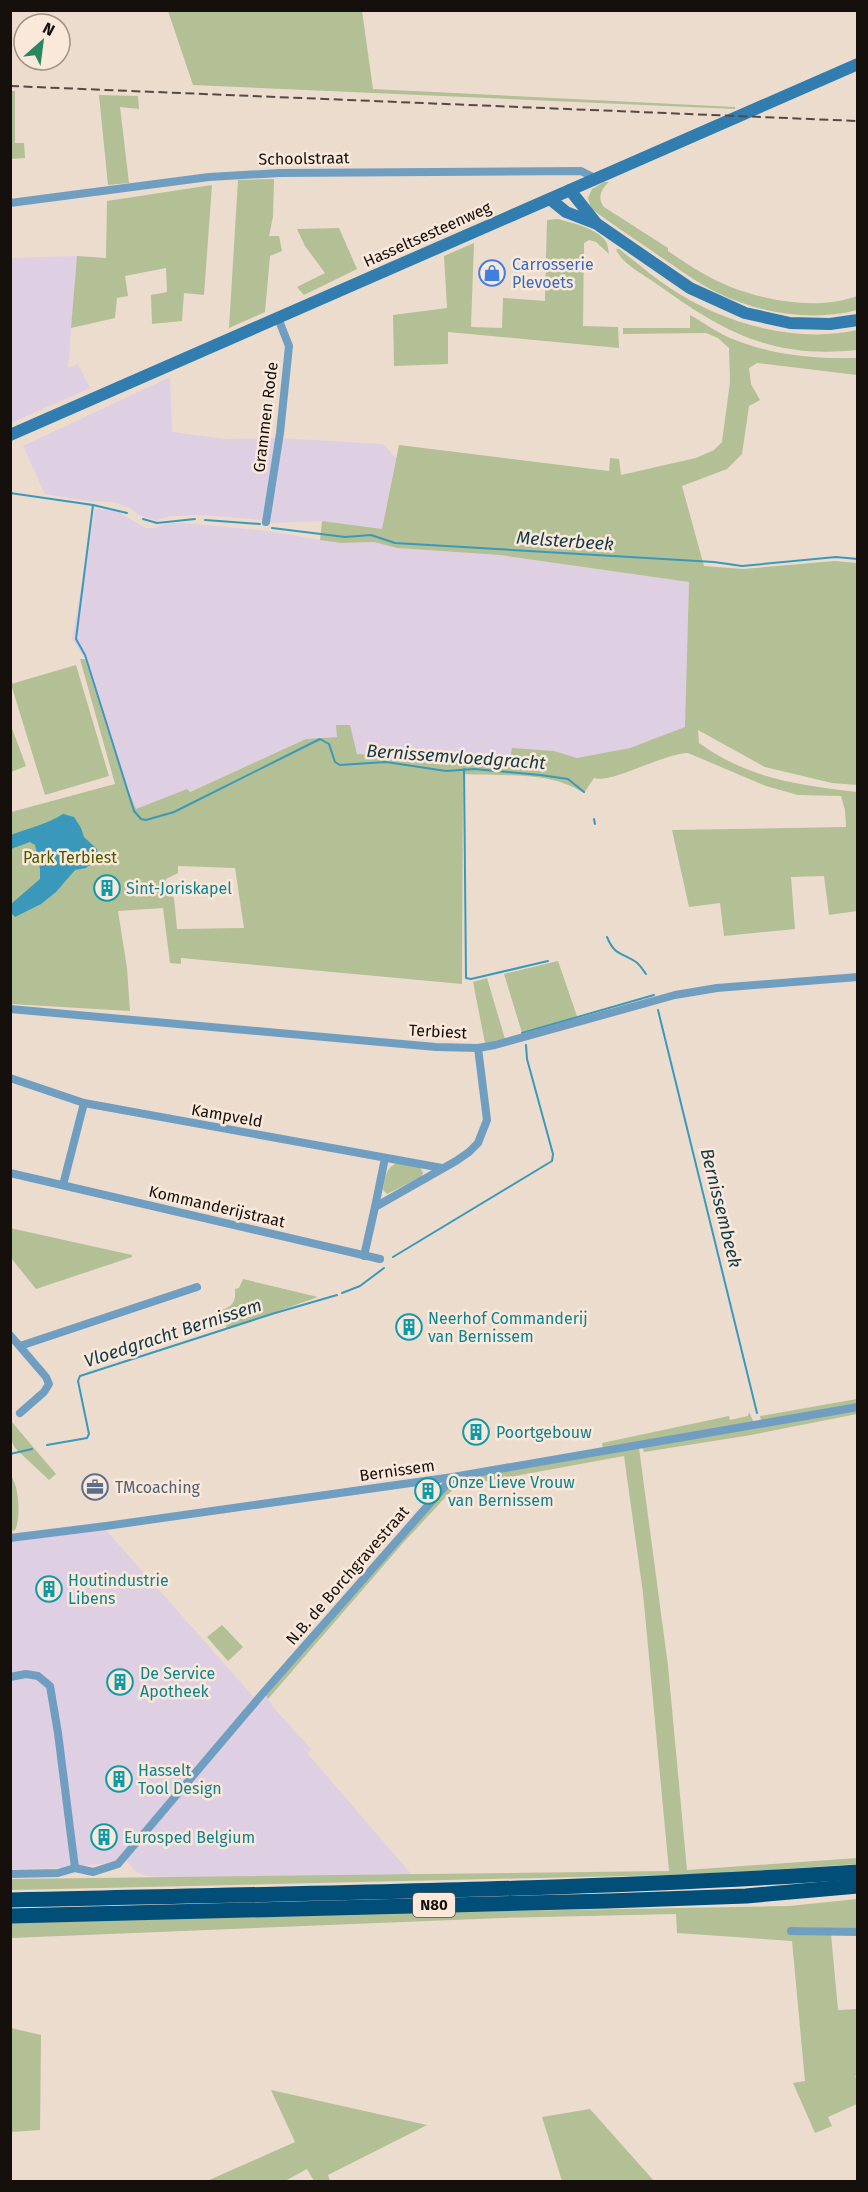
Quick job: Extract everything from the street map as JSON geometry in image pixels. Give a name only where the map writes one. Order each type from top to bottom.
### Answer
[{"type":"highway","name":"N80","points":[[10,1900],[603,1886],[858,1872]]},
{"type":"highway","name":"N80","points":[[10,1916],[608,1901],[746,1896],[858,1887]]},
{"type":"main road","name":"Hasseltsesteenweg","points":[[10,435],[858,64]]},
{"type":"main road","points":[[570,190],[597,224]]},
{"type":"main road","points":[[550,199],[566,212],[597,224],[690,288],[745,314],[801,323],[830,324],[858,320]]},
{"type":"street","name":"Schoolstraat","points":[[10,203],[209,177],[280,173],[581,171],[597,179]]},
{"type":"street","name":"Grammen Rode","points":[[266,522],[280,433],[289,346],[278,318]]},
{"type":"street","name":"Terbiest","points":[[10,1009],[436,1047],[478,1048],[675,995],[717,988],[858,977]]},
{"type":"street","points":[[375,1207],[470,1152],[478,1143],[487,1120],[478,1048]]},
{"type":"street","name":"Kampveld","points":[[10,1077],[84,1103],[442,1168]]},
{"type":"street","points":[[63,1185],[84,1103]]},
{"type":"street","points":[[364,1256],[385,1158]]},
{"type":"street","name":"Kommanderijstraat","points":[[10,1173],[380,1259]]},
{"type":"street","points":[[20,1346],[197,1287]]},
{"type":"street","points":[[10,1335],[46,1377],[49,1384],[44,1392],[20,1413]]},
{"type":"street","name":"Bernissem","points":[[10,1538],[453,1477],[858,1407]]},
{"type":"street","name":"N.B. de Borchgravestraat","points":[[75,1868],[93,1872],[118,1864],[264,1692],[453,1477]]},
{"type":"street","points":[[10,1677],[26,1674],[38,1676],[50,1686],[75,1868],[58,1873],[10,1874]]},
{"type":"street","points":[[791,1931],[858,1932]]},
{"type":"shaded area","points":[[77,256],[68,368],[78,364],[90,388],[11,423],[10,258]]},
{"type":"shaded area","points":[[170,377],[172,432],[226,439],[277,438],[383,444],[396,458],[382,529],[322,521],[270,523],[261,520],[205,515],[170,516],[157,521],[114,502],[88,501],[45,494],[23,446]]},
{"type":"shaded area","points":[[95,509],[114,510],[146,528],[155,528],[169,523],[182,523],[260,530],[341,543],[374,542],[397,548],[500,555],[689,582],[686,727],[630,748],[603,754],[577,758],[554,751],[510,764],[356,754],[350,726],[337,726],[338,737],[306,739],[189,792],[187,789],[135,810],[85,659],[72,639]]},
{"type":"shaded area","points":[[105,1529],[260,1704],[266,1695],[273,1707],[311,1749],[308,1754],[412,1875],[183,1878],[146,1876],[135,1871],[127,1861],[64,1868],[11,1869],[10,1540]]},
{"type":"green space","points":[[168,11],[362,11],[373,89],[735,107],[735,109],[193,85]]},
{"type":"green space","points":[[11,91],[15,91],[15,143],[24,143],[25,158],[11,159]]},
{"type":"green space","points":[[99,95],[138,96],[139,109],[120,107],[129,183],[108,185]]},
{"type":"green space","points":[[274,179],[273,217],[269,236],[279,236],[282,251],[270,256],[265,312],[229,328],[238,180]]},
{"type":"green space","points":[[604,182],[609,182],[601,194],[604,207],[668,248],[668,251],[690,266],[720,283],[759,296],[800,303],[839,301],[857,296],[857,310],[822,315],[786,313],[751,306],[718,293],[686,274],[591,208],[588,198],[592,189]]},
{"type":"green space","points":[[212,185],[204,295],[184,293],[182,321],[152,324],[151,295],[167,292],[166,268],[125,276],[128,296],[117,298],[115,318],[71,328],[77,256],[106,258],[107,201]]},
{"type":"green space","points":[[558,219],[588,228],[606,242],[609,254],[596,242],[589,240],[584,243],[583,326],[618,327],[619,348],[448,332],[448,364],[394,366],[393,315],[447,308],[444,256],[474,243],[471,327],[502,328],[503,298],[545,301],[547,220]]},
{"type":"green space","points":[[339,228],[357,269],[304,295],[297,287],[325,273],[305,246],[297,229]]},
{"type":"green space","points":[[616,249],[670,288],[712,311],[760,327],[784,332],[833,334],[857,330],[857,350],[826,352],[798,350],[748,338],[702,315],[638,272]]},
{"type":"green space","name":"Park Terbiest","points":[[690,315],[725,336],[745,344],[808,357],[857,358],[857,375],[757,363],[749,368],[751,384],[760,400],[749,406],[742,454],[727,469],[682,486],[704,566],[743,569],[835,561],[857,563],[857,785],[832,783],[765,767],[698,730],[699,743],[736,765],[795,783],[857,792],[857,911],[829,915],[824,876],[791,877],[795,929],[724,936],[720,903],[689,907],[672,830],[846,827],[841,796],[798,795],[766,786],[688,753],[665,758],[612,777],[594,778],[584,793],[556,781],[541,778],[463,774],[462,984],[181,958],[181,964],[170,963],[163,908],[118,911],[127,968],[130,1011],[11,1004],[11,812],[115,784],[80,659],[85,659],[123,778],[136,809],[187,789],[190,792],[306,739],[337,737],[336,725],[350,725],[357,754],[509,764],[512,748],[554,751],[577,758],[630,748],[685,727],[689,582],[500,555],[397,548],[374,542],[341,543],[320,540],[322,521],[382,529],[399,445],[609,471],[610,458],[619,459],[621,475],[696,458],[714,450],[722,442],[730,382],[729,348],[718,338],[706,333],[623,334],[623,328],[690,328]],"holes":[[[178,866],[235,868],[244,928],[177,929],[174,898],[167,892],[166,879],[178,873]]]},
{"type":"green space","points":[[76,665],[109,776],[45,795],[11,684]]},
{"type":"green space","points":[[10,723],[26,766],[11,772],[10,772]]},
{"type":"green space","points":[[558,961],[578,1019],[523,1036],[504,974]]},
{"type":"green space","points":[[487,978],[505,1039],[485,1043],[473,982]]},
{"type":"green space","points":[[397,1163],[420,1167],[423,1173],[421,1177],[387,1194],[383,1190],[386,1174]]},
{"type":"green space","points":[[10,1228],[132,1255],[132,1257],[36,1289],[11,1258]]},
{"type":"green space","points":[[243,1279],[318,1297],[227,1329],[221,1310],[233,1303],[235,1289],[239,1288]]},
{"type":"green space","points":[[857,1399],[857,1404],[761,1421],[760,1416]]},
{"type":"green space","points":[[857,1410],[857,1414],[751,1435],[644,1452],[642,1447]]},
{"type":"green space","points":[[749,1412],[753,1421],[751,1424],[603,1449],[602,1443],[729,1416],[730,1420],[748,1416]]},
{"type":"green space","points":[[11,1421],[56,1474],[49,1480],[15,1448],[11,1440]]},
{"type":"green space","points":[[639,1448],[668,1666],[687,1870],[858,1858],[857,1864],[711,1874],[11,1890],[10,1879],[669,1871],[643,1593],[624,1456],[455,1487],[403,1543],[268,1699],[266,1695],[451,1483],[457,1480]]},
{"type":"green space","points":[[11,1476],[16,1487],[18,1510],[17,1525],[15,1530],[11,1531]]},
{"type":"green space","points":[[222,1625],[243,1647],[228,1661],[207,1637]]},
{"type":"green space","points":[[857,1899],[857,1929],[790,1927],[791,1934],[831,1934],[838,2010],[857,2009],[858,2075],[855,2076],[857,2104],[828,2117],[832,2126],[815,2133],[793,2083],[805,2081],[792,1941],[677,1933],[676,1914],[502,1918],[11,1938],[10,1923],[289,1915],[789,1906]]},
{"type":"green space","points":[[11,2028],[41,2035],[40,2130],[11,2132]]},
{"type":"green space","points":[[271,2090],[427,2125],[328,2175],[330,2181],[314,2181],[307,2169],[285,2181],[207,2181],[295,2142]]},
{"type":"green space","points":[[590,2109],[654,2181],[562,2181],[542,2117]]},
{"type":"water","points":[[63,814],[74,817],[84,837],[97,849],[98,855],[86,868],[75,870],[56,892],[41,904],[15,917],[11,913],[11,904],[40,879],[40,869],[35,845],[30,842],[11,849],[11,835]]},
{"type":"waterway","name":"Melsterbeek","points":[[10,493],[93,505],[127,513]]},
{"type":"waterway","name":"Bernissemvloedgracht","points":[[93,505],[76,639],[85,655],[134,811],[141,819],[146,820],[174,812],[320,739],[329,744],[335,762],[340,765],[386,762],[446,771],[474,769],[540,775],[568,779],[584,792]]},
{"type":"waterway","name":"Melsterbeek","points":[[143,519],[157,523],[195,519]]},
{"type":"waterway","name":"Melsterbeek","points":[[205,520],[260,524]]},
{"type":"waterway","name":"Melsterbeek","points":[[272,528],[345,537],[371,535],[395,543],[714,562],[742,566],[836,557],[858,559]]},
{"type":"waterway","points":[[464,769],[466,978],[471,979],[548,961]]},
{"type":"waterway","name":"Bernissemvloedgracht","points":[[594,819],[595,824]]},
{"type":"waterway","name":"Bernissemvloedgracht","points":[[607,937],[616,951],[636,962],[646,974]]},
{"type":"waterway","name":"Vloedgracht Bernissem","points":[[522,1033],[654,995]]},
{"type":"waterway","name":"Bernissembeek","points":[[658,1010],[757,1413]]},
{"type":"waterway","name":"Vloedgracht Bernissem","points":[[393,1257],[552,1161],[553,1154],[527,1059],[526,1045]]},
{"type":"waterway","name":"Vloedgracht Bernissem","points":[[342,1293],[360,1286],[384,1268]]},
{"type":"waterway","name":"Vloedgracht Bernissem","points":[[47,1445],[87,1438],[89,1434],[78,1381],[80,1376],[337,1295]]},
{"type":"waterway","name":"Vloedgracht Bernissem","points":[[10,1454],[32,1449]]},
{"type":"railway","points":[[10,86],[858,121]]},
{"type":"place","name":"Carrosserie Plevoets","points":[[492,273]]},
{"type":"place","name":"Sint-Joriskapel","points":[[107,888]]},
{"type":"place","name":"Neerhof Commanderij van Bernissem","points":[[409,1327]]},
{"type":"place","name":"Poortgebouw","points":[[476,1432]]},
{"type":"place","name":"TMcoaching","points":[[95,1487]]},
{"type":"place","name":"Onze Lieve Vrouw van Bernissem","points":[[428,1491]]},
{"type":"place","name":"Houtindustrie Libens","points":[[49,1589]]},
{"type":"place","name":"De Service Apotheek","points":[[120,1682]]},
{"type":"place","name":"Hasselt Tool Design","points":[[119,1779]]},
{"type":"place","name":"Eurosped Belgium","points":[[104,1837]]}]
